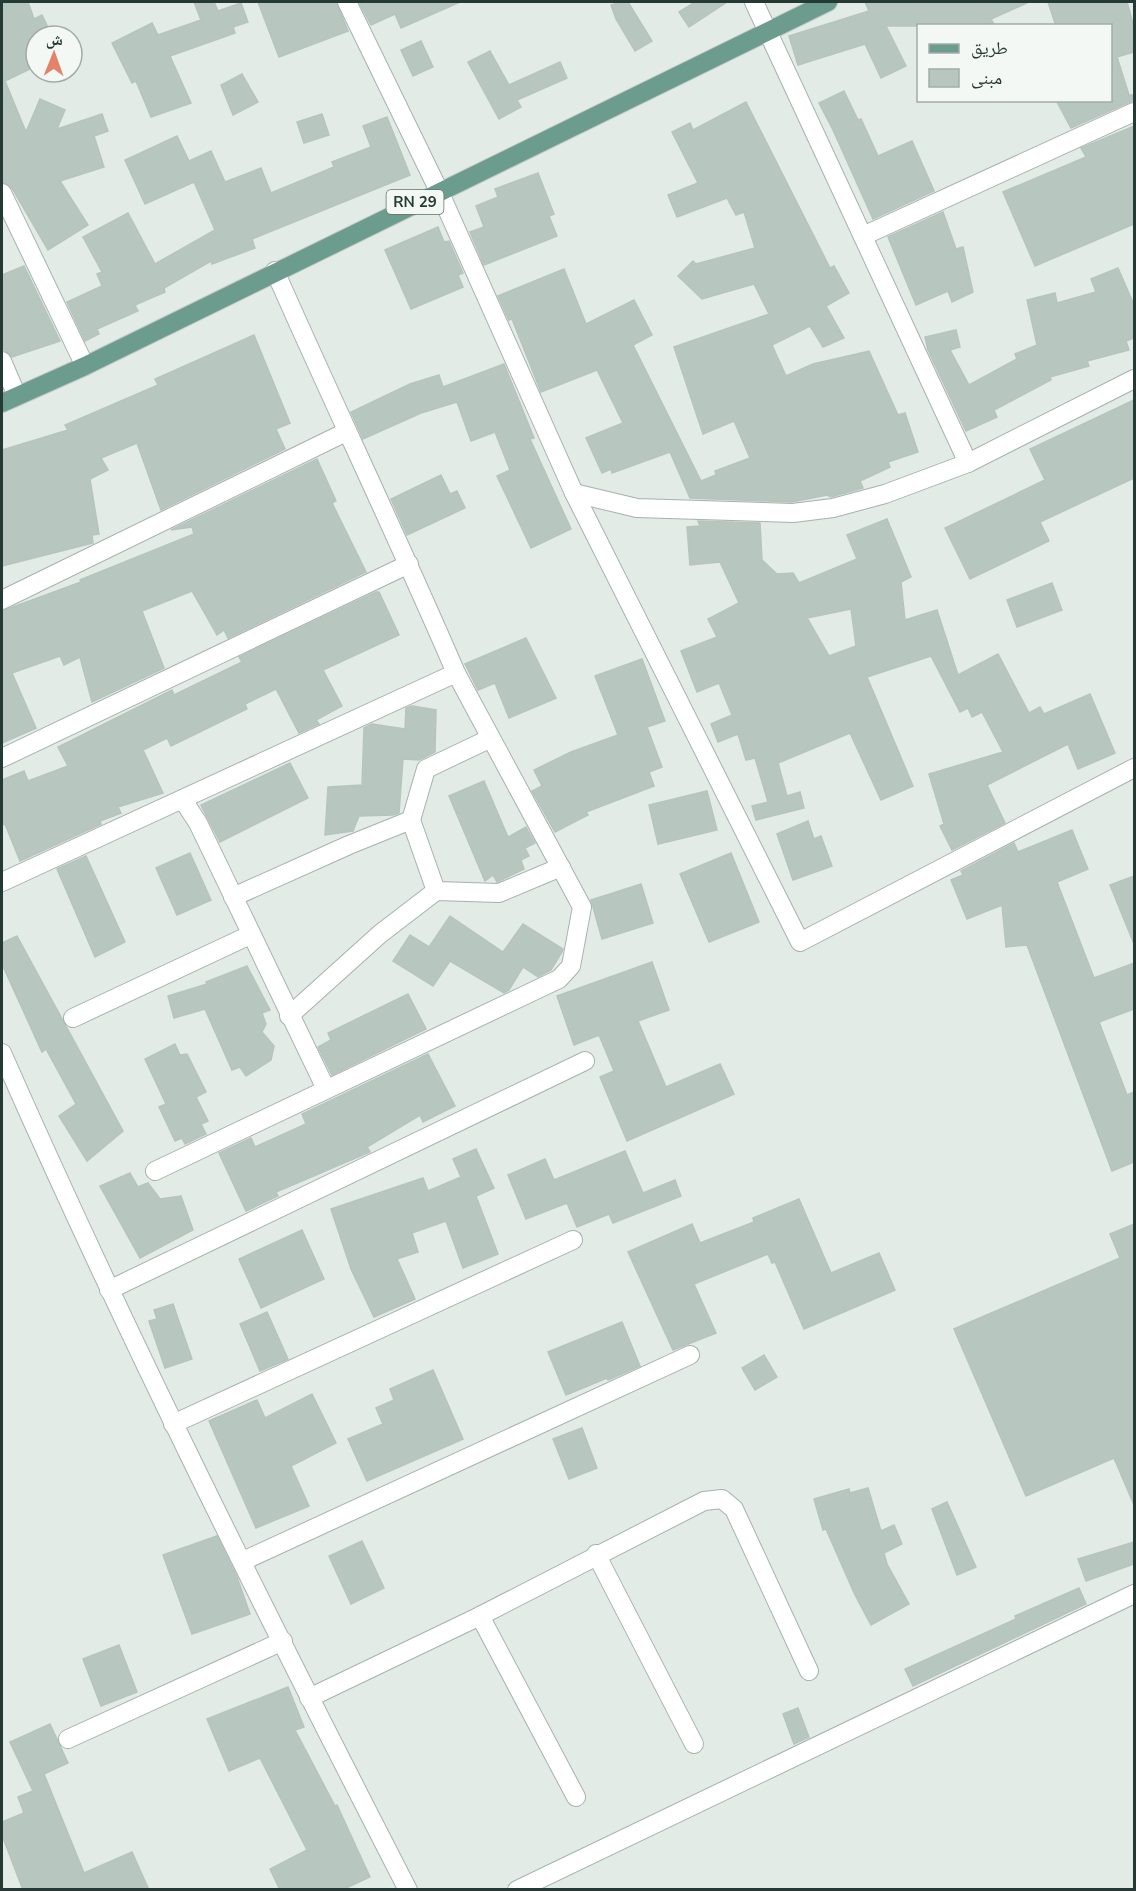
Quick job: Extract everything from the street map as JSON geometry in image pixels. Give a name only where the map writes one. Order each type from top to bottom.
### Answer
[{"type":"main road","name":"RN 29","points":[[9,400],[85,366],[828,2]]},
{"type":"street","points":[[347,2],[439,191],[574,493],[800,942],[1134,768]]},
{"type":"street","points":[[754,2],[968,463]]},
{"type":"street","points":[[863,236],[1134,112]]},
{"type":"street","points":[[2,193],[85,366]]},
{"type":"street","points":[[155,1171],[559,979],[571,966],[582,907],[489,739],[456,673],[410,564],[346,432],[275,271]]},
{"type":"street","points":[[2,361],[9,400]]},
{"type":"street","points":[[574,493],[637,508],[793,513],[832,508],[885,494],[968,463],[1134,379]]},
{"type":"street","points":[[2,600],[346,432]]},
{"type":"street","points":[[2,758],[410,564]]},
{"type":"street","points":[[2,882],[456,673]]},
{"type":"street","points":[[436,891],[411,820],[426,769],[489,739]]},
{"type":"street","points":[[183,800],[326,1089]]},
{"type":"street","points":[[233,897],[411,820]]},
{"type":"street","points":[[290,1016],[380,934],[436,891],[499,893],[561,867]]},
{"type":"street","points":[[73,1018],[250,935]]},
{"type":"street","points":[[2,1053],[109,1290],[173,1424],[283,1641],[309,1698],[408,1890]]},
{"type":"street","points":[[109,1290],[585,1061]]},
{"type":"street","points":[[173,1424],[573,1240]]},
{"type":"street","points":[[243,1561],[690,1355]]},
{"type":"street","points":[[309,1698],[480,1616],[596,1554],[704,1501],[722,1499],[735,1509],[809,1671]]},
{"type":"street","points":[[596,1554],[694,1744]]},
{"type":"street","points":[[517,1890],[1134,1594]]},
{"type":"street","points":[[480,1616],[576,1797]]},
{"type":"street","points":[[68,1739],[283,1641]]},
{"type":"building","points":[[2,2],[28,2],[34,19],[42,15],[46,24],[24,24],[24,72],[5,81],[26,132],[40,99],[65,110],[57,129],[102,114],[108,131],[94,136],[104,167],[60,181],[88,225],[48,250],[12,188],[2,182]]},
{"type":"building","points":[[194,2],[214,2],[218,11],[241,3],[248,22],[233,27],[235,33],[170,56],[191,103],[151,117],[136,81],[132,83],[112,43],[152,23],[158,35],[201,20]]},
{"type":"building","points":[[258,2],[336,2],[348,31],[279,57]]},
{"type":"building","points":[[359,2],[460,2],[401,28],[395,14],[371,25]]},
{"type":"building","points":[[628,2],[652,41],[635,51],[616,19],[611,5]]},
{"type":"building","points":[[695,2],[727,2],[689,27],[679,12]]},
{"type":"building","points":[[865,2],[1029,2],[991,19],[994,24],[886,26],[906,66],[881,78],[865,44],[798,65],[789,36],[869,11]]},
{"type":"building","points":[[1048,2],[1127,2],[1134,27],[1134,52],[1117,57],[1129,95],[1133,95],[1132,101],[1071,128],[1057,102],[1112,102],[1112,24],[1055,24]]},
{"type":"building","points":[[421,41],[433,67],[413,76],[401,50]]},
{"type":"building","points":[[490,51],[509,85],[560,62],[567,78],[517,100],[521,107],[499,119],[468,62]]},
{"type":"building","points":[[242,74],[258,102],[233,115],[221,85]]},
{"type":"building","points":[[844,91],[858,120],[861,119],[878,156],[912,141],[934,191],[873,219],[819,103]]},
{"type":"building","points":[[746,102],[830,268],[834,266],[849,293],[826,306],[844,338],[823,347],[810,326],[772,345],[786,376],[813,364],[869,351],[898,415],[905,413],[918,452],[888,462],[890,467],[860,481],[863,488],[831,497],[827,495],[792,502],[690,498],[670,452],[612,473],[611,469],[602,473],[586,438],[623,423],[597,370],[541,392],[512,319],[509,320],[498,296],[564,269],[586,324],[634,300],[652,335],[633,345],[701,481],[716,475],[715,471],[750,458],[734,421],[703,434],[674,347],[769,314],[754,284],[702,299],[678,276],[693,261],[696,264],[755,248],[744,212],[736,215],[727,198],[677,217],[668,195],[698,183],[672,132],[690,123],[693,130]]},
{"type":"building","points":[[322,114],[329,135],[304,143],[297,122]]},
{"type":"building","points":[[387,117],[410,175],[252,239],[255,248],[212,264],[211,261],[164,288],[165,292],[135,305],[138,311],[97,329],[99,334],[85,341],[67,302],[102,286],[97,274],[102,272],[83,237],[128,213],[155,264],[215,230],[194,182],[145,204],[125,160],[177,136],[189,161],[211,151],[225,182],[261,168],[271,193],[334,167],[332,162],[371,147],[363,126]]},
{"type":"building","points":[[1134,126],[1134,224],[1035,266],[1003,192],[1086,157],[1081,148]]},
{"type":"building","points":[[538,173],[554,214],[549,216],[557,236],[484,265],[470,232],[484,227],[476,206],[498,197],[495,189]]},
{"type":"building","points":[[943,212],[956,249],[963,247],[973,292],[952,302],[948,291],[916,305],[888,237]]},
{"type":"building","points":[[438,227],[444,242],[449,241],[463,273],[458,275],[463,287],[411,309],[385,250]]},
{"type":"building","points":[[24,266],[60,341],[12,357],[2,348],[2,275]]},
{"type":"building","points":[[1118,268],[1134,305],[1134,338],[1126,341],[1129,350],[1087,361],[1089,366],[1050,377],[1051,380],[994,410],[997,417],[966,431],[928,350],[925,337],[956,330],[960,347],[950,350],[969,385],[1017,359],[1015,354],[1037,345],[1027,300],[1055,293],[1057,303],[1096,292],[1091,279]]},
{"type":"building","points":[[254,335],[290,423],[276,429],[285,449],[161,510],[137,443],[101,458],[108,470],[90,479],[99,534],[92,535],[93,543],[2,566],[2,450],[68,430],[65,425],[158,385],[155,379]]},
{"type":"building","points":[[504,364],[534,438],[530,439],[571,529],[531,548],[497,476],[510,470],[495,432],[471,441],[457,402],[421,413],[363,439],[351,412],[410,384],[439,375],[443,387]]},
{"type":"building","points":[[1134,400],[1134,478],[1040,522],[1049,541],[970,579],[945,528],[1045,480],[1030,449]]},
{"type":"building","points":[[317,459],[336,501],[332,503],[366,572],[228,638],[224,630],[217,635],[192,591],[142,611],[164,668],[92,702],[80,657],[64,665],[60,656],[12,673],[36,728],[2,743],[2,611],[81,582],[80,580],[194,534],[192,527],[171,530]]},
{"type":"building","points":[[441,475],[450,494],[457,491],[465,508],[407,535],[391,499]]},
{"type":"building","points":[[887,519],[911,577],[901,582],[905,620],[937,610],[958,675],[998,654],[1029,713],[1040,707],[1044,714],[1090,694],[1115,753],[1078,769],[1068,744],[987,785],[1005,823],[952,850],[940,826],[944,824],[929,774],[1003,752],[982,712],[972,717],[968,708],[960,712],[931,656],[867,677],[913,786],[881,800],[850,733],[778,763],[787,796],[800,792],[804,808],[756,820],[752,806],[768,802],[755,758],[746,760],[738,734],[718,742],[711,724],[732,715],[719,683],[697,692],[681,651],[717,637],[708,619],[739,603],[720,562],[690,565],[687,527],[700,526],[698,521],[760,523],[762,560],[777,574],[793,573],[799,583],[857,559],[847,535]],"holes":[[[851,609],[856,646],[829,656],[807,618]]]},
{"type":"building","points":[[1052,583],[1062,610],[1017,627],[1007,600]]},
{"type":"building","points":[[379,592],[399,635],[323,670],[342,706],[316,720],[319,724],[299,733],[276,689],[245,704],[247,709],[171,746],[167,738],[143,750],[163,793],[118,807],[121,813],[20,861],[5,824],[2,825],[2,780],[24,771],[28,781],[68,766],[58,747],[172,690],[174,695],[242,662],[239,657]]},
{"type":"building","points":[[526,638],[556,698],[509,718],[495,683],[478,690],[465,664]]},
{"type":"building","points":[[642,659],[665,721],[647,727],[662,767],[649,772],[654,786],[586,812],[588,815],[555,832],[532,791],[542,786],[534,770],[571,752],[618,735],[595,676]]},
{"type":"building","points":[[412,706],[436,710],[435,752],[419,760],[403,759],[399,813],[359,816],[353,831],[325,835],[328,787],[362,785],[364,728],[372,724],[405,729],[406,708]]},
{"type":"building","points":[[290,763],[308,798],[220,842],[201,805]]},
{"type":"building","points":[[484,781],[508,837],[526,827],[535,843],[525,848],[529,856],[521,860],[524,869],[497,882],[493,875],[485,881],[449,796]]},
{"type":"building","points":[[707,791],[717,830],[658,844],[649,805]]},
{"type":"building","points":[[808,821],[814,839],[821,836],[832,866],[793,880],[777,834]]},
{"type":"building","points":[[1072,830],[1088,869],[1057,882],[1094,978],[1134,963],[1134,1009],[1099,1022],[1127,1095],[1134,1092],[1134,1162],[1112,1171],[1027,945],[1006,947],[1002,905],[967,919],[951,880],[963,875],[961,871],[1014,843],[1018,852]]},
{"type":"building","points":[[190,853],[211,900],[177,915],[156,868]]},
{"type":"building","points":[[731,853],[759,922],[709,942],[680,874]]},
{"type":"building","points":[[86,856],[125,942],[95,957],[57,869]]},
{"type":"building","points":[[1134,876],[1134,944],[1110,885]]},
{"type":"building","points":[[641,884],[653,923],[602,939],[591,900]]},
{"type":"building","points":[[450,916],[503,952],[523,924],[563,949],[551,970],[538,977],[523,967],[509,990],[504,993],[450,961],[433,986],[393,961],[410,935],[429,947]]},
{"type":"building","points":[[17,936],[123,1131],[87,1161],[59,1116],[76,1104],[46,1049],[42,1052],[2,964],[2,943]]},
{"type":"building","points":[[652,962],[669,1010],[638,1021],[666,1087],[720,1064],[734,1094],[627,1141],[600,1077],[614,1071],[599,1035],[574,1045],[557,996]]},
{"type":"building","points":[[247,966],[270,1010],[262,1013],[266,1024],[262,1032],[274,1046],[271,1060],[246,1076],[240,1067],[232,1070],[205,1009],[174,1018],[168,996],[207,984],[206,982]]},
{"type":"building","points":[[408,994],[426,1029],[332,1075],[318,1047],[331,1040],[328,1033]]},
{"type":"building","points":[[175,1044],[180,1055],[187,1054],[206,1092],[196,1097],[208,1121],[201,1124],[206,1134],[185,1144],[182,1138],[175,1141],[159,1107],[166,1104],[145,1059]]},
{"type":"building","points":[[428,1054],[455,1106],[423,1122],[420,1115],[367,1147],[370,1152],[276,1192],[278,1196],[246,1211],[219,1153],[251,1138],[255,1147],[306,1124],[302,1114]]},
{"type":"building","points":[[476,1149],[494,1188],[476,1196],[498,1254],[463,1268],[446,1221],[412,1233],[418,1252],[397,1259],[415,1299],[374,1317],[351,1269],[331,1209],[423,1178],[428,1191],[461,1177],[453,1159]]},
{"type":"building","points":[[625,1151],[643,1193],[675,1180],[681,1196],[613,1223],[609,1214],[577,1227],[567,1203],[526,1219],[508,1175],[545,1159],[554,1180]]},
{"type":"building","points":[[130,1173],[138,1187],[148,1183],[160,1199],[181,1196],[193,1230],[140,1258],[100,1186]]},
{"type":"building","points":[[799,1199],[831,1273],[879,1253],[895,1290],[804,1329],[775,1262],[772,1263],[768,1254],[694,1284],[716,1333],[673,1350],[628,1252],[692,1224],[700,1243],[754,1222],[753,1218]]},
{"type":"building","points":[[1134,1224],[1134,1505],[1114,1458],[1026,1496],[954,1329],[1120,1258],[1110,1234]]},
{"type":"building","points":[[302,1230],[324,1279],[261,1308],[239,1259]]},
{"type":"building","points":[[173,1304],[192,1359],[165,1368],[149,1321],[157,1319],[154,1310]]},
{"type":"building","points":[[267,1312],[288,1359],[260,1371],[240,1324]]},
{"type":"building","points":[[622,1322],[640,1366],[566,1395],[548,1352]]},
{"type":"building","points":[[764,1355],[777,1377],[755,1390],[742,1368]]},
{"type":"building","points":[[433,1370],[463,1439],[367,1481],[348,1439],[383,1424],[376,1408],[394,1400],[390,1389]]},
{"type":"building","points":[[312,1394],[336,1443],[291,1466],[309,1506],[256,1528],[209,1421],[257,1400],[265,1418]]},
{"type":"building","points":[[582,1428],[597,1468],[569,1479],[553,1439]]},
{"type":"building","points":[[868,1488],[881,1531],[894,1525],[902,1544],[884,1553],[887,1564],[909,1604],[871,1625],[826,1529],[823,1530],[814,1499],[849,1489],[850,1493]]},
{"type":"building","points":[[947,1502],[976,1567],[957,1575],[932,1509]]},
{"type":"building","points":[[217,1536],[237,1577],[250,1614],[192,1634],[163,1555]]},
{"type":"building","points":[[362,1541],[384,1588],[351,1604],[329,1556]]},
{"type":"building","points":[[1134,1542],[1134,1564],[1086,1581],[1078,1559]]},
{"type":"building","points":[[1079,1588],[1086,1604],[913,1686],[905,1669]]},
{"type":"building","points":[[119,1645],[137,1692],[101,1706],[83,1659]]},
{"type":"building","points":[[288,1687],[304,1727],[295,1730],[335,1806],[337,1805],[370,1877],[342,1890],[280,1890],[270,1869],[307,1850],[260,1758],[229,1771],[207,1719]]},
{"type":"building","points":[[798,1708],[809,1737],[794,1744],[783,1714]]},
{"type":"building","points":[[50,1724],[68,1763],[44,1774],[84,1873],[132,1852],[149,1890],[23,1890],[2,1835],[2,1822],[24,1813],[18,1797],[33,1791],[10,1742]]}]
